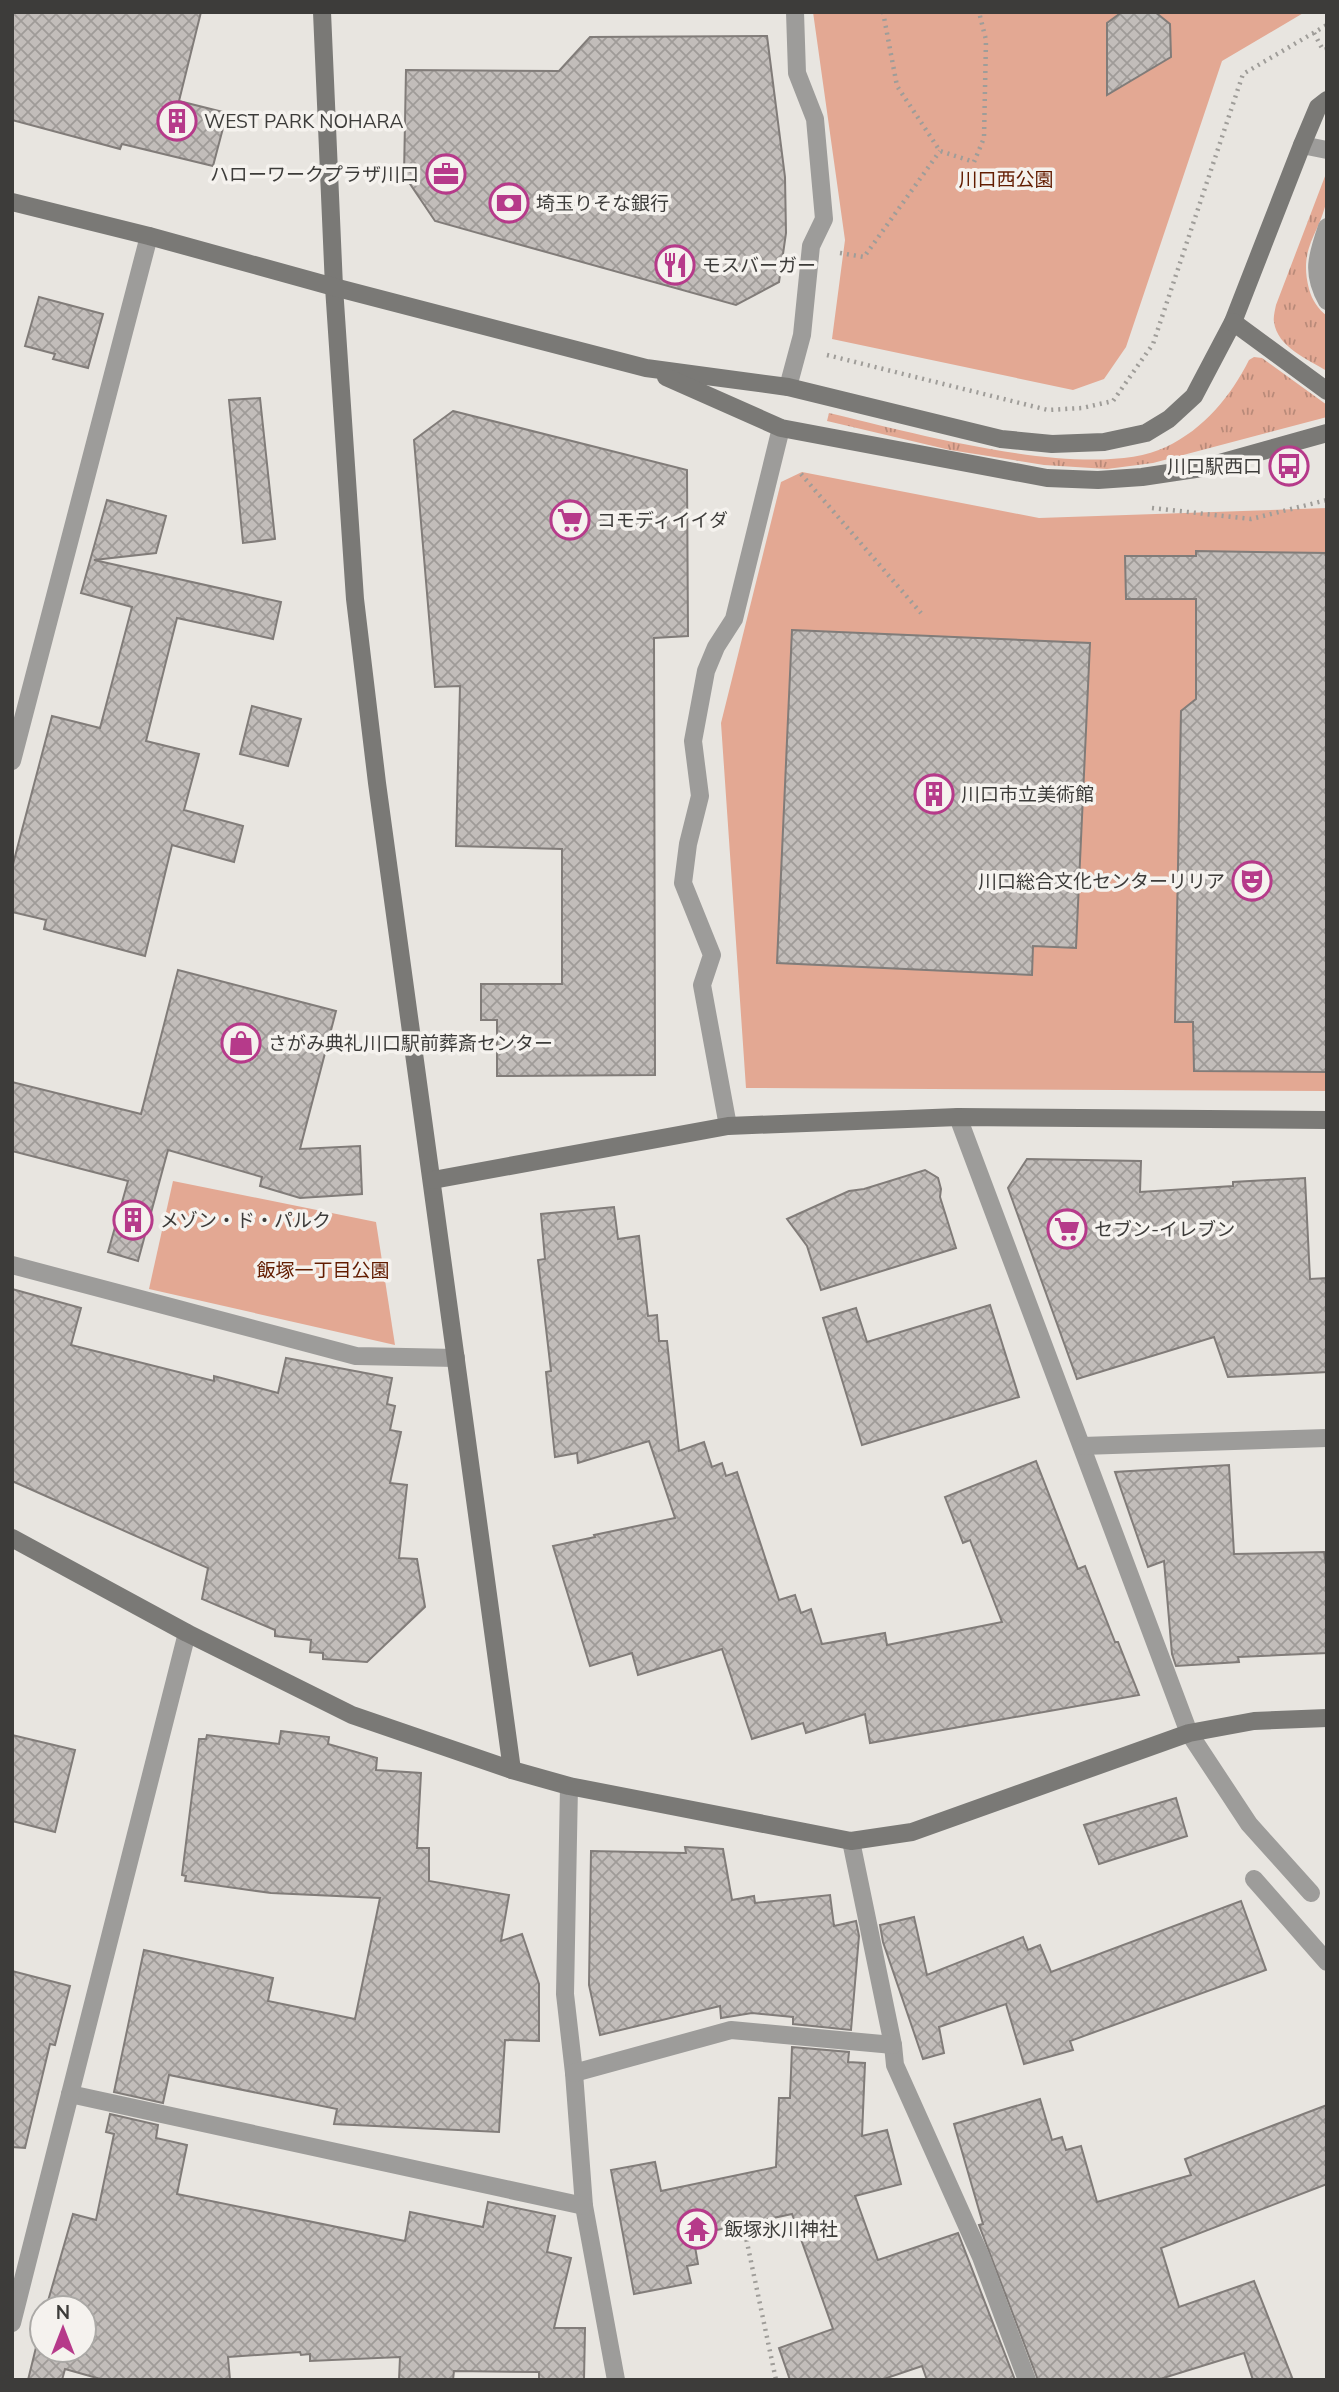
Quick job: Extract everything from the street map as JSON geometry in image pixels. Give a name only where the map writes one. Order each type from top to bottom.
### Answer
[{"type":"street","points":[[322,12],[334,287],[355,599],[377,783],[512,1770]]},
{"type":"street","points":[[788,387],[802,335],[811,246],[824,219],[815,119],[797,73],[795,12]]},
{"type":"street","points":[[12,202],[646,369],[788,387],[1001,439],[1052,444],[1104,442],[1146,433],[1169,419],[1194,396],[1233,322],[1318,107],[1327,100]]},
{"type":"street","points":[[1302,145],[1327,150]]},
{"type":"street","points":[[1327,227],[1318,252],[1316,271],[1318,286],[1327,301]]},
{"type":"street","points":[[12,761],[149,236]]},
{"type":"street","points":[[1233,322],[1327,391]]},
{"type":"street","points":[[646,369],[781,428],[1046,478],[1098,480],[1202,468],[1327,433]]},
{"type":"street","points":[[728,1126],[702,985],[712,955],[683,883],[688,844],[700,796],[693,741],[706,671],[716,647],[734,619],[781,428]]},
{"type":"street","points":[[433,1181],[728,1126],[958,1117],[1327,1120]]},
{"type":"street","points":[[958,1117],[1189,1733],[1249,1824],[1311,1893]]},
{"type":"street","points":[[12,1265],[356,1356],[456,1358]]},
{"type":"street","points":[[1082,1446],[1327,1438]]},
{"type":"street","points":[[12,1538],[187,1633],[352,1715],[512,1770],[569,1786],[852,1840],[912,1832],[1189,1733],[1254,1721],[1327,1718]]},
{"type":"street","points":[[12,2323],[187,1633]]},
{"type":"street","points":[[569,1786],[565,1994],[584,2206],[616,2380]]},
{"type":"street","points":[[852,1840],[895,2065],[981,2257],[1027,2380]]},
{"type":"street","points":[[1254,1879],[1327,1962]]},
{"type":"street","points":[[574,2073],[731,2030],[893,2045]]},
{"type":"street","points":[[70,2094],[584,2206]]},
{"type":"path","points":[[883,12],[897,86],[940,151],[974,162],[984,138],[986,40],[979,12]]},
{"type":"path","points":[[819,353],[1048,410],[1082,408],[1113,401],[1153,344],[1243,74],[1327,26]]},
{"type":"path","points":[[1314,33],[1323,50],[1327,49]]},
{"type":"path","points":[[864,257],[940,151]]},
{"type":"path","points":[[793,466],[921,613]]},
{"type":"path","points":[[745,2233],[776,2380]]},
{"type":"green space","name":"川口西公園","points":[[813,12],[1305,12],[1222,61],[1126,347],[1104,379],[1073,390],[832,339],[845,240]]},
{"type":"green space","points":[[1327,171],[1327,198],[1308,252],[1306,275],[1314,301],[1327,316],[1327,371],[1287,346],[1276,331],[1274,318],[1276,305]]},
{"type":"green space","points":[[1254,357],[1262,358],[1327,405],[1327,417],[1153,463],[1107,469],[1044,465],[950,450],[827,421],[829,413],[951,442],[1048,457],[1093,460],[1133,457],[1166,447],[1192,431],[1225,399],[1249,360]]},
{"type":"green space","points":[[802,472],[1039,518],[1327,508],[1327,1091],[746,1088],[721,723],[781,482]]},
{"type":"green space","name":"飯塚一丁目公園","points":[[173,1181],[376,1222],[395,1345],[149,1289]]},
{"type":"building","points":[[12,12],[201,12],[179,101],[227,113],[213,166],[122,144],[120,149],[12,120]]},
{"type":"building","points":[[1122,12],[1155,12],[1170,24],[1171,57],[1107,95],[1107,23]]},
{"type":"building","points":[[767,36],[785,177],[786,233],[779,282],[736,305],[435,221],[404,175],[406,70],[559,71],[590,37]]},
{"type":"building","points":[[39,297],[103,314],[88,368],[53,359],[55,354],[25,346]]},
{"type":"building","points":[[260,398],[275,539],[243,543],[229,400]]},
{"type":"building","points":[[453,411],[687,470],[688,636],[654,638],[655,1075],[497,1076],[497,1020],[481,1020],[481,984],[562,984],[562,849],[456,846],[460,686],[435,687],[414,440]]},
{"type":"building","points":[[107,500],[166,516],[156,553],[94,560],[281,602],[273,639],[177,618],[146,741],[199,754],[184,810],[243,826],[234,862],[172,845],[145,956],[44,929],[46,920],[12,912],[12,868],[52,716],[100,728],[132,607],[81,593]]},
{"type":"building","name":"川口総合文化センターリリア","points":[[1196,551],[1327,553],[1327,1072],[1194,1071],[1193,1022],[1175,1022],[1181,711],[1196,699],[1196,599],[1126,599],[1125,556],[1196,556]]},
{"type":"building","name":"川口市立美術館","points":[[792,630],[1090,643],[1076,948],[1033,946],[1032,975],[777,963]]},
{"type":"building","points":[[252,706],[301,719],[288,766],[240,754]]},
{"type":"building","points":[[178,970],[336,1011],[300,1149],[360,1146],[362,1194],[300,1198],[260,1186],[262,1177],[168,1150],[138,1261],[108,1252],[128,1181],[12,1151],[12,1082],[141,1114]]},
{"type":"building","points":[[1027,1159],[1141,1161],[1140,1192],[1233,1186],[1233,1182],[1305,1178],[1310,1279],[1327,1278],[1327,1372],[1228,1377],[1214,1337],[1077,1379],[1008,1188]]},
{"type":"building","points":[[925,1170],[938,1178],[940,1197],[956,1248],[821,1290],[807,1246],[787,1219],[849,1191]]},
{"type":"building","points":[[614,1207],[618,1239],[639,1236],[648,1316],[657,1315],[659,1341],[667,1341],[679,1451],[704,1442],[712,1467],[722,1463],[726,1476],[737,1472],[779,1600],[795,1595],[801,1613],[811,1609],[822,1644],[885,1633],[887,1645],[1002,1622],[970,1540],[963,1543],[945,1497],[1036,1461],[1078,1569],[1085,1566],[1139,1695],[870,1743],[865,1714],[806,1733],[803,1723],[752,1739],[722,1649],[638,1675],[632,1653],[590,1666],[553,1546],[675,1518],[649,1441],[578,1463],[577,1453],[555,1457],[546,1372],[551,1371],[538,1260],[545,1259],[541,1214]]},
{"type":"building","points":[[12,1289],[81,1308],[71,1345],[214,1381],[214,1376],[278,1393],[286,1358],[392,1378],[387,1404],[395,1406],[390,1430],[401,1432],[390,1483],[407,1485],[399,1558],[417,1559],[425,1607],[367,1662],[323,1659],[323,1653],[310,1652],[311,1640],[275,1636],[275,1630],[202,1599],[208,1568],[12,1481]]},
{"type":"building","points":[[990,1305],[1019,1397],[862,1445],[823,1318],[856,1308],[867,1342]]},
{"type":"building","points":[[1229,1465],[1234,1554],[1324,1552],[1327,1570],[1327,1653],[1238,1657],[1239,1662],[1176,1666],[1172,1654],[1164,1561],[1148,1567],[1115,1472]]},
{"type":"building","points":[[281,1731],[329,1737],[328,1744],[377,1758],[376,1770],[421,1773],[417,1848],[429,1848],[429,1881],[509,1895],[501,1941],[522,1934],[539,1984],[539,2041],[505,2040],[499,2132],[334,2124],[337,2109],[169,2075],[163,2103],[114,2092],[144,1950],[273,1978],[268,2001],[355,2019],[380,1898],[271,1893],[185,1881],[186,1876],[182,1875],[199,1739],[206,1739],[207,1735],[279,1744]]},
{"type":"building","points":[[12,1735],[75,1750],[55,1832],[12,1821]]},
{"type":"building","points":[[1176,1798],[1187,1836],[1099,1864],[1084,1825]]},
{"type":"building","points":[[685,1847],[723,1849],[732,1900],[754,1896],[755,1903],[830,1895],[834,1926],[856,1921],[859,1936],[851,2030],[793,2024],[793,2017],[752,2013],[721,2018],[720,2006],[600,2035],[589,1985],[591,1851],[686,1853]]},
{"type":"building","points":[[1241,1901],[1266,1970],[1070,2041],[1073,2050],[1024,2064],[1006,2004],[939,2027],[944,2053],[923,2059],[883,1942],[880,1925],[914,1917],[927,1975],[1023,1937],[1028,1950],[1040,1945],[1051,1972]]},
{"type":"building","points":[[12,1971],[70,1986],[55,2045],[50,2044],[25,2148],[12,2147]]},
{"type":"building","points":[[792,2047],[849,2052],[848,2062],[865,2063],[862,2136],[887,2130],[901,2184],[855,2196],[878,2260],[958,2233],[1015,2380],[927,2380],[922,2366],[881,2380],[790,2380],[779,2348],[833,2329],[792,2214],[693,2235],[698,2264],[687,2266],[691,2283],[634,2294],[611,2170],[655,2162],[661,2191],[776,2167],[779,2098],[790,2098]]},
{"type":"building","points":[[1040,2099],[1052,2140],[1062,2137],[1066,2150],[1081,2146],[1097,2202],[1191,2175],[1185,2159],[1327,2105],[1327,2184],[1161,2248],[1179,2307],[1254,2281],[1293,2380],[1253,2380],[1244,2353],[1157,2380],[1038,2380],[979,2225],[983,2224],[954,2124]]},
{"type":"building","points":[[110,2114],[158,2125],[156,2138],[187,2145],[177,2194],[405,2241],[410,2212],[483,2227],[488,2202],[555,2216],[547,2252],[571,2258],[554,2328],[585,2328],[584,2380],[539,2380],[539,2372],[454,2371],[453,2380],[399,2380],[400,2357],[310,2361],[310,2354],[301,2355],[300,2352],[228,2357],[230,2380],[104,2380],[65,2369],[62,2380],[28,2380],[32,2364],[98,2364],[98,2294],[50,2294],[73,2214],[96,2220],[114,2134],[106,2132]]},
{"type":"place","name":"WEST PARK NOHARA","points":[[177,121]]},
{"type":"place","name":"ハローワークプラザ川口","points":[[446,174]]},
{"type":"place","name":"埼玉りそな銀行","points":[[509,203]]},
{"type":"place","name":"モスバーガー","points":[[675,265]]},
{"type":"place","name":"川口駅西口","points":[[1289,466]]},
{"type":"place","name":"コモディイイダ","points":[[570,520]]},
{"type":"place","name":"川口市立美術館","points":[[934,794]]},
{"type":"place","name":"川口総合文化センターリリア","points":[[1252,881]]},
{"type":"place","name":"さがみ典礼川口駅前葬斎センター","points":[[241,1043]]},
{"type":"place","name":"メゾン・ド・パルク","points":[[133,1220]]},
{"type":"place","name":"セブン-イレブン","points":[[1067,1229]]},
{"type":"place","name":"飯塚氷川神社","points":[[697,2229]]}]
